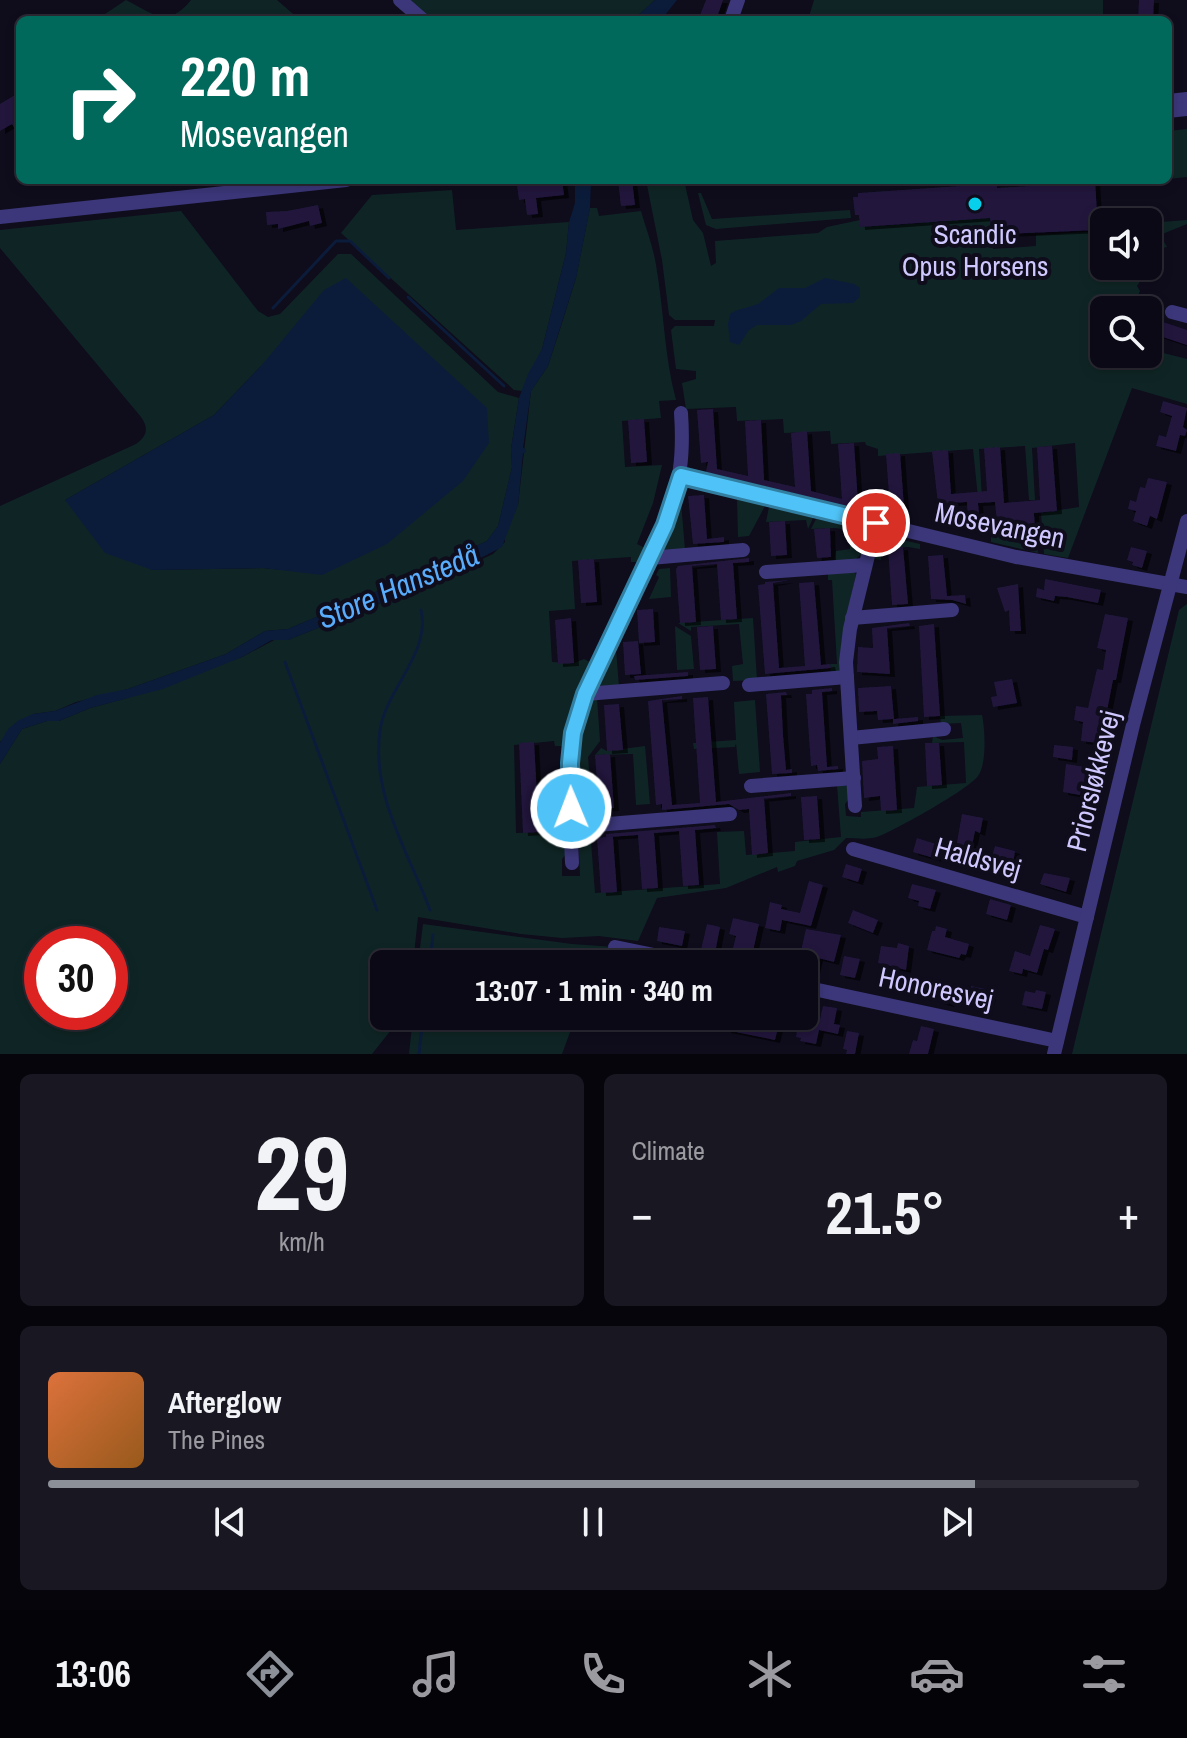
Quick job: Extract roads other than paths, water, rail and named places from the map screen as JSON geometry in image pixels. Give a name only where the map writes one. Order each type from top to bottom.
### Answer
[{"type":"street","points":[[400,0],[418,16]]},
{"type":"street","points":[[0,217],[309,184]]},
{"type":"street","points":[[572,863],[570,763],[573,733],[585,694],[650,558],[674,499],[681,476],[681,413]]},
{"type":"street","name":"Mosevangen","points":[[681,476],[1016,557],[1187,587]]},
{"type":"street","name":"Priorsløkkevej","points":[[1056,1048],[1187,521]]},
{"type":"street","points":[[855,806],[847,677],[852,618],[876,523]]},
{"type":"street","points":[[650,558],[743,550]]},
{"type":"street","points":[[766,572],[865,565]]},
{"type":"street","points":[[852,618],[952,610]]},
{"type":"street","points":[[749,685],[847,677]]},
{"type":"street","points":[[585,694],[723,683]]},
{"type":"street","points":[[851,738],[944,729]]},
{"type":"street","points":[[751,786],[854,778]]},
{"type":"street","points":[[572,827],[730,814]]},
{"type":"street","name":"Haldsvej","points":[[853,849],[1087,917]]},
{"type":"street","points":[[615,947],[630,950]]},
{"type":"street","name":"Honoresvej","points":[[818,990],[1056,1048]]},
{"type":"water","points":[[655,0],[677,0],[664,16],[637,16]]},
{"type":"water","name":"Store Hanstedå","points":[[575,184],[591,184],[590,208],[576,278],[548,366],[531,391],[518,505],[502,547],[440,579],[288,640],[272,640],[242,657],[163,689],[90,708],[59,721],[47,721],[22,729],[0,764],[0,743],[8,729],[19,720],[33,714],[55,711],[97,695],[128,689],[226,654],[265,631],[288,629],[449,561],[487,541],[498,526],[512,467],[511,449],[519,398],[542,349],[575,203]]},
{"type":"water","points":[[346,278],[487,408],[489,443],[463,481],[387,544],[322,575],[263,568],[152,570],[105,553],[65,500],[214,415],[261,366],[324,290]]},
{"type":"water","points":[[825,278],[854,284],[860,288],[860,297],[853,303],[821,304],[801,321],[791,325],[757,325],[749,330],[739,345],[730,342],[730,314],[758,304],[779,288],[805,288]]},
{"type":"waterway","points":[[273,308],[336,241],[350,241],[389,278]]},
{"type":"waterway","points":[[408,297],[504,386]]},
{"type":"waterway","name":"Store Hanstedå","points":[[421,610],[420,641],[384,715],[379,754],[381,778],[393,823],[430,910]]},
{"type":"waterway","points":[[285,662],[377,910]]},
{"type":"waterway","points":[[431,950],[433,935]]},
{"type":"waterway","points":[[419,1054],[422,1030]]},
{"type":"place","name":"Scandic Opus Horsens","points":[[975,204]]}]
